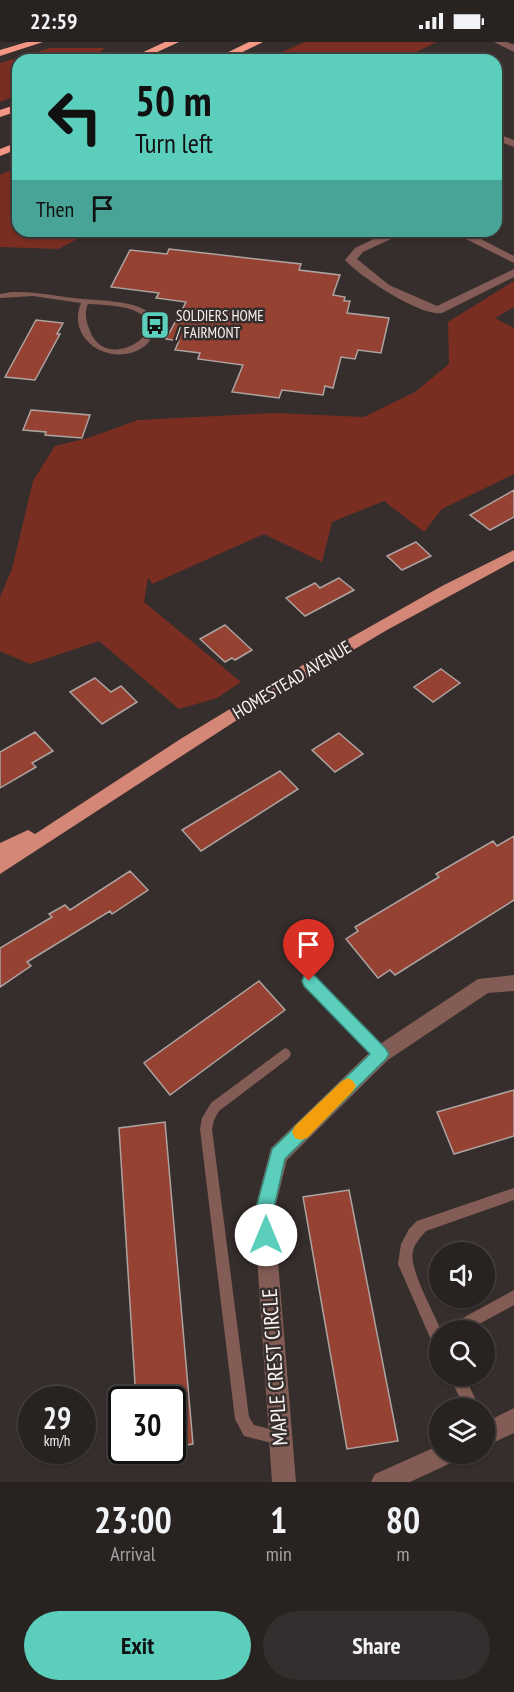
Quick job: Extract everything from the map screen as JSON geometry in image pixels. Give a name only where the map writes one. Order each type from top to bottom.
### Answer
[{"type":"highway","points":[[0,53],[38,42]]},
{"type":"highway","points":[[145,54],[174,42]]},
{"type":"highway","points":[[230,54],[258,42]]},
{"type":"main road","name":"HOMESTEAD AVENUE","points":[[0,867],[75,815],[277,688],[424,601],[514,555]]},
{"type":"main road","name":"HOMESTEAD AVENUE","points":[[0,850],[75,815]]},
{"type":"street","points":[[499,42],[514,49]]},
{"type":"street","points":[[387,237],[359,250],[351,260],[385,286],[438,310],[514,272]]},
{"type":"street","points":[[468,237],[514,260]]},
{"type":"street","name":"MAPLE CREST CIRCLE","points":[[284,1482],[264,1212],[278,1155],[381,1054],[485,985],[514,983]]},
{"type":"street","points":[[495,1429],[514,1420]]},
{"type":"street","points":[[383,1482],[429,1462]]},
{"type":"lane","points":[[0,296],[40,294],[86,302],[124,304],[139,310],[151,319],[153,326],[144,342],[124,352],[102,349],[90,340],[81,313],[86,302]]},
{"type":"lane","points":[[309,981],[381,1054]]},
{"type":"lane","points":[[280,1438],[249,1431],[242,1419],[206,1129],[208,1118],[215,1107],[285,1054]]},
{"type":"lane","points":[[430,1320],[405,1264],[406,1249],[414,1234],[422,1226],[514,1194]]},
{"type":"lane","points":[[473,1320],[514,1297]]},
{"type":"shaded area","points":[[305,42],[437,42],[412,54],[277,54]]},
{"type":"shaded area","points":[[50,48],[105,48],[98,54],[30,54]]},
{"type":"shaded area","points":[[12,59],[12,97],[0,102],[0,63]]},
{"type":"shaded area","points":[[12,170],[12,237],[81,237],[58,249],[0,247],[0,175]]},
{"type":"shaded area","points":[[514,281],[514,307],[495,318],[514,328],[514,474],[442,509],[424,532],[384,501],[332,522],[322,562],[264,534],[152,584],[148,577],[144,602],[241,682],[217,698],[179,709],[99,641],[30,664],[0,651],[0,597],[12,569],[33,481],[55,446],[88,438],[138,420],[275,413],[364,417],[415,392],[449,364],[448,322]]},
{"type":"building","points":[[169,249],[301,264],[299,270],[340,275],[333,295],[345,297],[344,301],[350,301],[347,313],[389,318],[381,353],[358,350],[355,359],[341,357],[333,388],[325,386],[323,395],[282,390],[279,398],[232,392],[243,365],[198,359],[200,353],[175,350],[179,341],[166,339],[186,302],[156,298],[159,293],[111,287],[130,250],[167,254]]},
{"type":"building","points":[[36,320],[63,323],[57,334],[60,334],[35,380],[5,377]]},
{"type":"building","points":[[31,410],[90,415],[82,438],[45,435],[46,432],[23,430]]},
{"type":"building","points":[[514,490],[514,517],[490,530],[470,515]]},
{"type":"building","points":[[416,542],[431,556],[402,570],[387,556]]},
{"type":"building","points":[[339,578],[354,590],[305,616],[286,598],[315,583],[320,588]]},
{"type":"building","points":[[225,625],[252,650],[235,660],[232,658],[225,662],[200,639]]},
{"type":"building","points":[[441,669],[460,683],[433,702],[414,687]]},
{"type":"building","points":[[95,678],[111,692],[121,686],[137,702],[102,724],[70,692]]},
{"type":"building","points":[[35,732],[53,751],[32,763],[36,767],[0,788],[0,752]]},
{"type":"building","points":[[339,733],[363,754],[335,772],[312,750]]},
{"type":"building","points":[[280,771],[298,789],[201,851],[182,830]]},
{"type":"building","points":[[514,836],[514,900],[395,975],[390,970],[378,978],[346,939],[358,931],[355,927],[439,877],[436,874],[493,841],[497,846]]},
{"type":"building","points":[[130,871],[148,890],[112,914],[110,911],[27,962],[31,966],[0,987],[0,948],[52,917],[49,914],[65,905],[70,910]]},
{"type":"building","points":[[259,981],[285,1010],[170,1095],[144,1063]]},
{"type":"building","points":[[514,1090],[514,1136],[454,1154],[437,1112]]},
{"type":"building","points":[[165,1122],[193,1444],[186,1445],[186,1386],[135,1386],[119,1128]]},
{"type":"building","points":[[349,1190],[398,1441],[347,1449],[303,1197]]},
{"type":"slow traffic","points":[[301,1132],[348,1086]]},
{"type":"place","name":"SOLDIERS HOME / FAIRMONT","points":[[155,325]]},
{"type":"route","points":[[266,1235],[264,1212],[278,1155],[381,1054],[309,981]]}]
